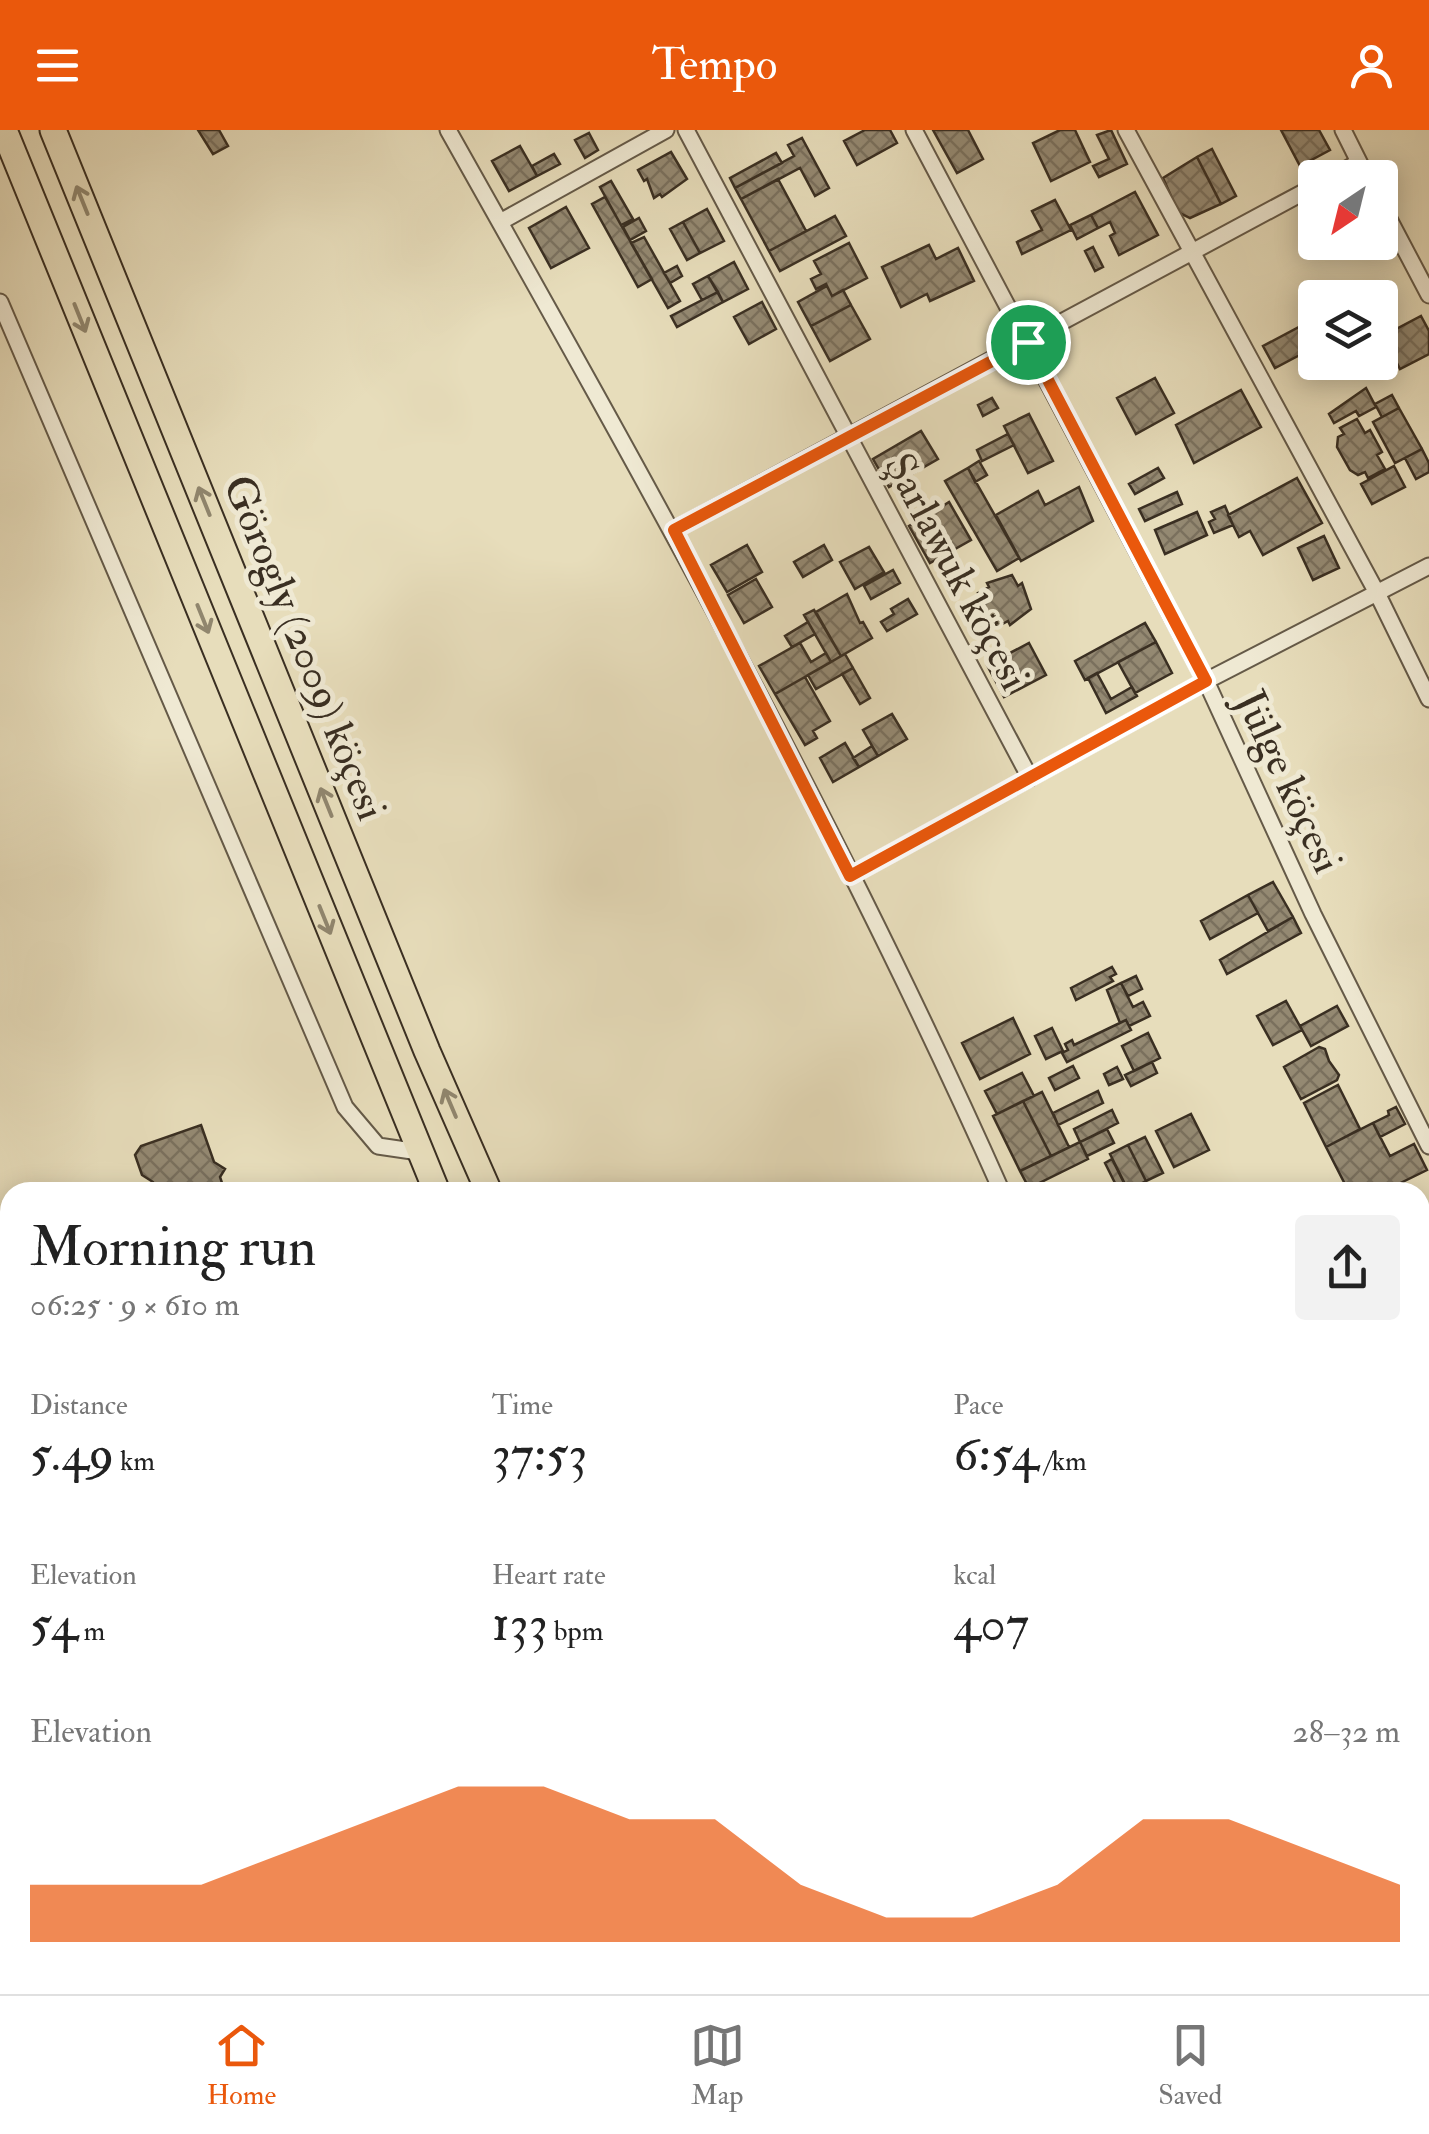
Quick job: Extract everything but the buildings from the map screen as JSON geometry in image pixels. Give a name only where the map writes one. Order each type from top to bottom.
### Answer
[{"type":"main road","name":"Görogly (2009) köçesi","points":[[4,130],[433,1182]]},
{"type":"main road","name":"Görogly (2009) köçesi","points":[[54,130],[484,1182]]},
{"type":"street","points":[[448,130],[674,530],[850,876],[998,1182]]},
{"type":"street","points":[[500,222],[666,130]]},
{"type":"street","name":"Şarlawuk köçesi","points":[[686,130],[846,438],[1030,778]]},
{"type":"street","name":"Jülge köçesi","points":[[914,130],[1206,681],[1313,914],[1429,1146]]},
{"type":"street","points":[[1126,130],[1376,593],[1429,699]]},
{"type":"street","points":[[1343,130],[1358,160]]},
{"type":"street","points":[[674,530],[1298,195]]},
{"type":"street","points":[[1398,236],[1429,295]]},
{"type":"street","points":[[0,302],[346,1106],[378,1146],[419,1152]]},
{"type":"street","points":[[850,876],[1206,681],[1429,566]]},
{"type":"route","points":[[1028,342],[1206,681],[850,876],[674,530],[1028,342]]}]
